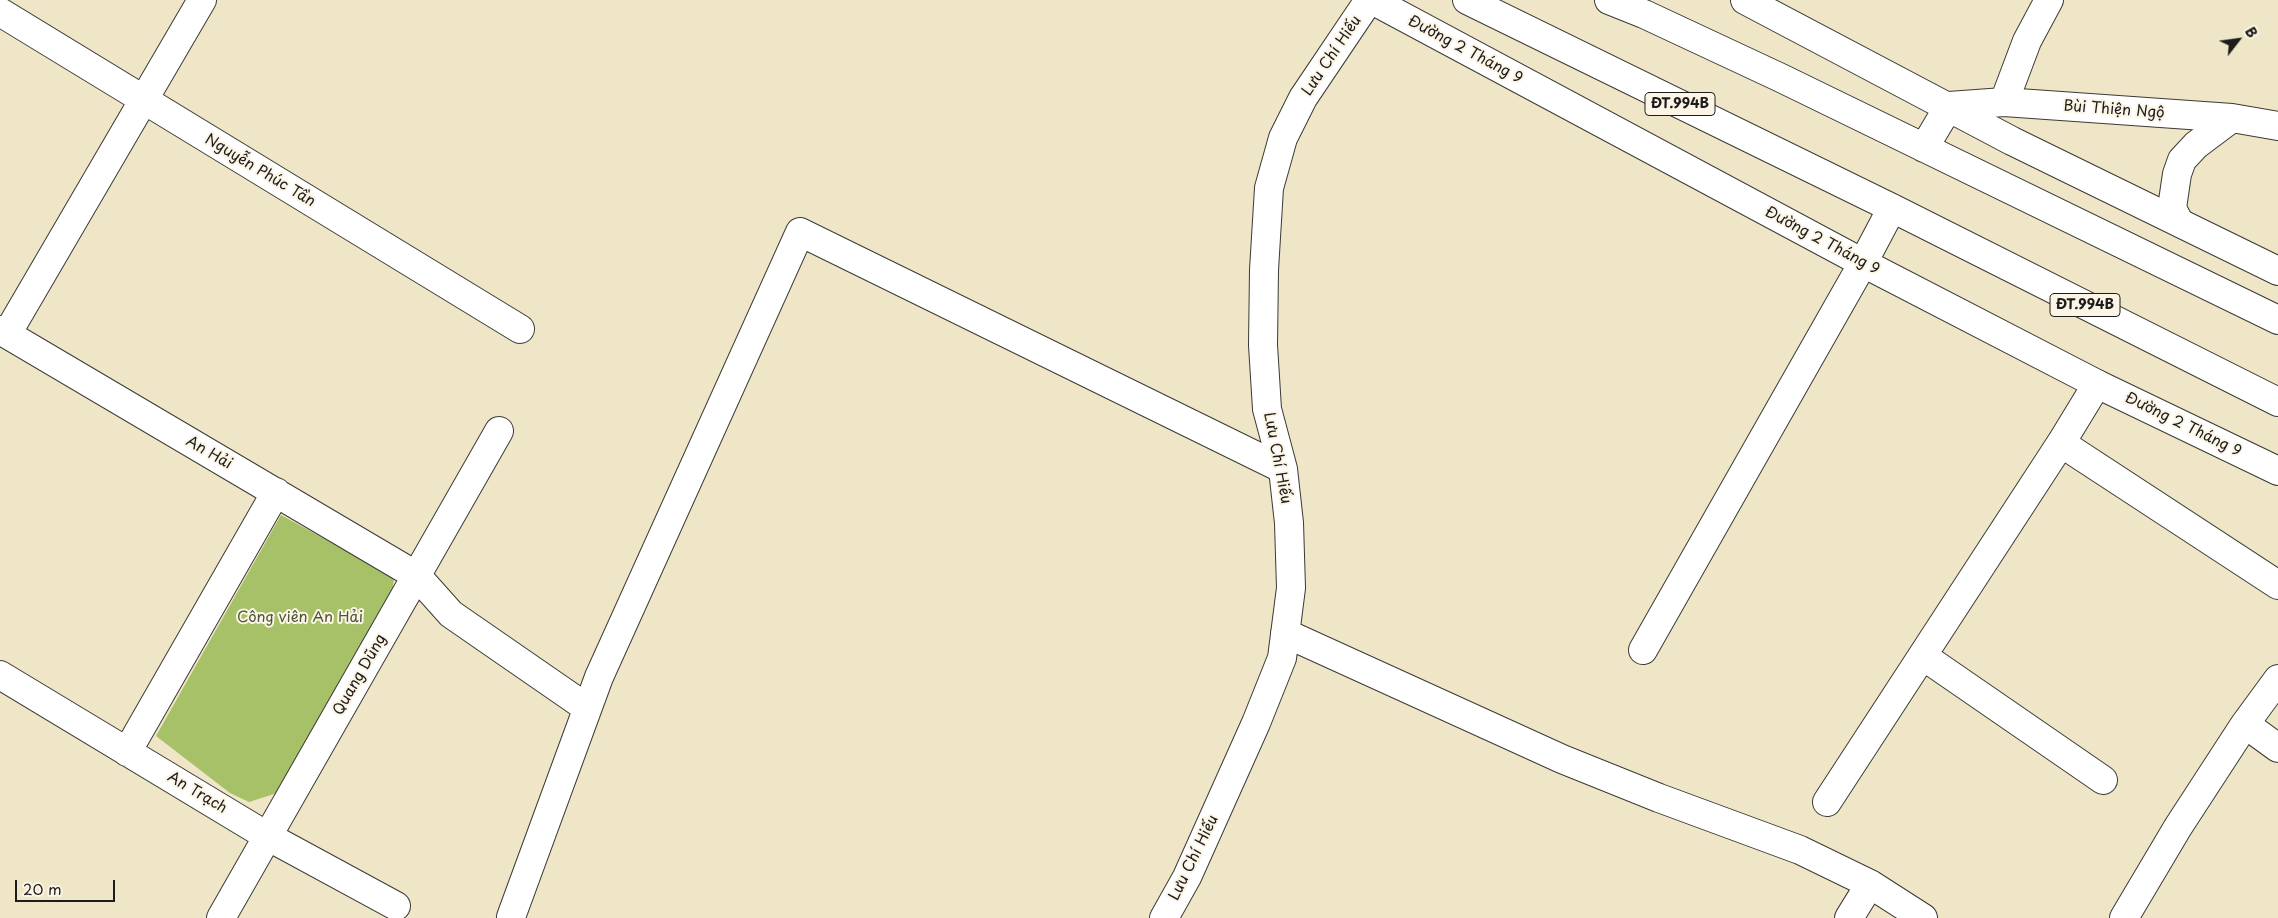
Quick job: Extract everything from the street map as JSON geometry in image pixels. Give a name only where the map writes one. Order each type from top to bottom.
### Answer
[{"type":"street","points":[[3,332],[202,0]]},
{"type":"street","name":"Đường 2 Tháng 9","points":[[1370,0],[1863,263],[2097,384],[2278,471]]},
{"type":"street","name":"Lưu Chí Hiếu","points":[[1164,918],[1188,877],[1256,723],[1282,658],[1291,588],[1289,523],[1283,469],[1267,409],[1262,345],[1269,188],[1283,138],[1304,98],[1370,0]]},
{"type":"street","name":"ĐT.994B","points":[[1467,0],[1892,208],[2278,402]]},
{"type":"street","points":[[1609,0],[1644,14],[2278,320]]},
{"type":"street","points":[[1745,0],[2012,141],[2278,271]]},
{"type":"street","points":[[2004,102],[2027,41],[2049,0]]},
{"type":"street","name":"Nguyễn Phúc Tần","points":[[0,12],[520,329]]},
{"type":"street","name":"Bùi Thiện Ngộ","points":[[1948,106],[2004,102],[2232,118],[2278,126]]},
{"type":"street","points":[[1924,148],[1948,106]]},
{"type":"street","points":[[2179,222],[2172,208],[2182,160],[2196,145],[2232,118]]},
{"type":"street","points":[[1643,650],[1863,263],[1892,208]]},
{"type":"street","points":[[511,917],[599,677],[800,232],[1283,469]]},
{"type":"street","name":"An Hải","points":[[3,332],[418,576],[451,614],[587,708]]},
{"type":"street","points":[[1827,802],[2061,443],[2097,384]]},
{"type":"street","name":"Quang Dũng","points":[[221,918],[418,576],[499,431]]},
{"type":"street","points":[[2061,443],[2278,585]]},
{"type":"street","points":[[127,752],[276,492]]},
{"type":"street","points":[[1285,633],[1562,759],[1659,798],[1800,850],[1870,884],[1922,918]]},
{"type":"street","points":[[1922,656],[2103,780]]},
{"type":"street","name":"An Trạch","points":[[0,675],[268,836],[396,906]]},
{"type":"street","points":[[2124,918],[2178,827],[2245,724],[2278,679]]},
{"type":"street","points":[[2245,724],[2278,748]]},
{"type":"street","points":[[1849,918],[1870,884]]},
{"type":"green space","name":"Công viên An Hải","points":[[281,515],[394,577],[392,595],[277,793],[249,802],[230,793],[156,736]]}]
